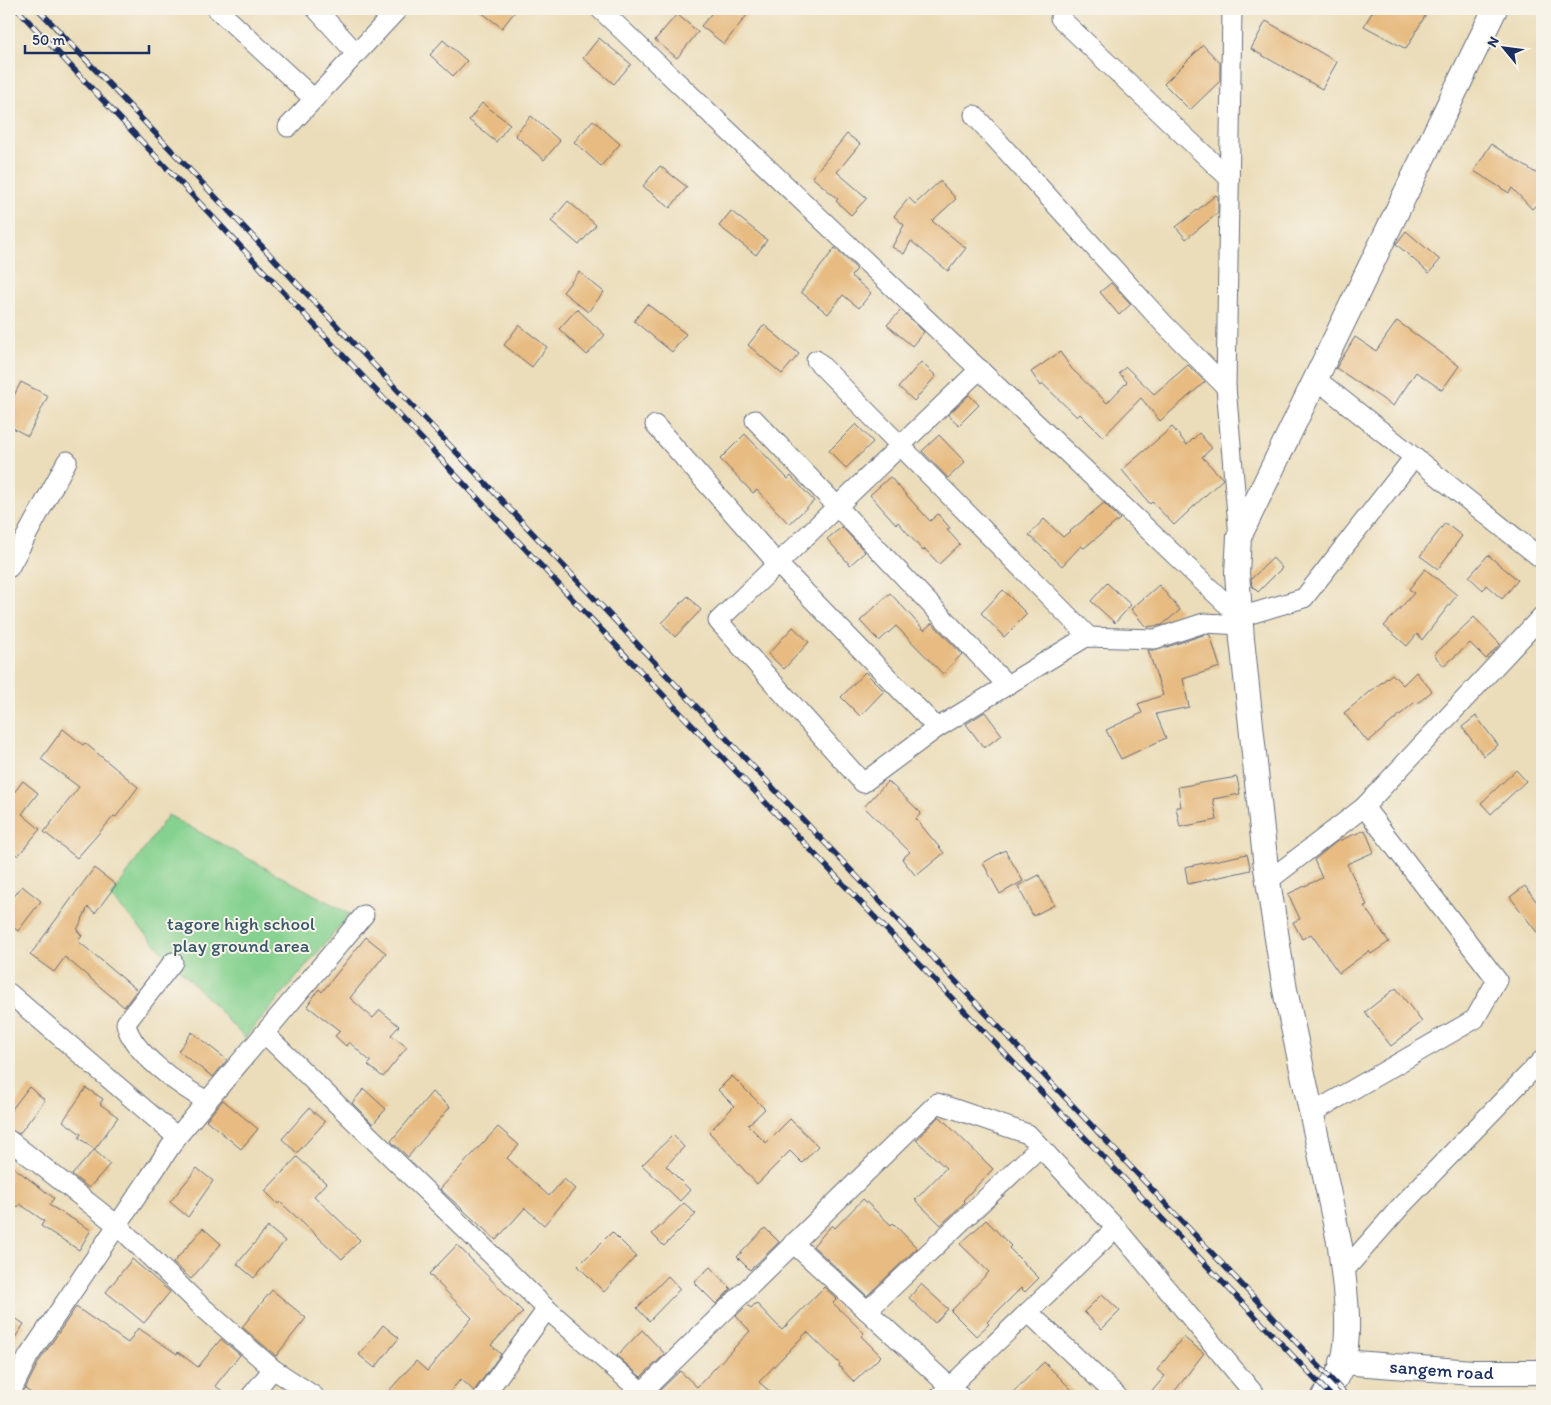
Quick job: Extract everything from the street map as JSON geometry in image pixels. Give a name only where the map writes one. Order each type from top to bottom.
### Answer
[{"type":"main road","points":[[1324,1396],[1342,1362],[1346,1318],[1343,1272],[1340,1246],[1285,990],[1268,881],[1237,573],[1240,537],[1495,9]]},
{"type":"main road","name":"sangem road","points":[[1342,1362],[1472,1372],[1542,1372]]},
{"type":"street","points":[[217,9],[314,99]]},
{"type":"street","points":[[316,9],[356,53]]},
{"type":"street","points":[[288,127],[398,9]]},
{"type":"street","points":[[600,9],[980,369],[1241,621]]},
{"type":"street","points":[[1232,9],[1226,387],[1240,537]]},
{"type":"street","points":[[1060,18],[1229,178]]},
{"type":"street","points":[[974,115],[1163,323],[1226,387]]},
{"type":"street","points":[[816,360],[1089,637]]},
{"type":"street","points":[[980,369],[718,621],[863,783],[938,728],[1089,637],[1155,639],[1204,623],[1241,621],[1304,598],[1414,457]]},
{"type":"street","points":[[1316,379],[1542,559]]},
{"type":"street","points":[[755,420],[838,505],[1007,685]]},
{"type":"street","points":[[655,425],[777,563],[938,728]]},
{"type":"street","points":[[9,568],[67,461]]},
{"type":"street","points":[[1268,881],[1364,807],[1542,616]]},
{"type":"street","points":[[1312,1113],[1475,1019],[1497,980],[1364,807]]},
{"type":"street","points":[[9,1396],[28,1357],[177,1137],[364,915]]},
{"type":"street","points":[[173,962],[126,1024],[128,1033],[140,1049],[180,1084],[207,1101]]},
{"type":"street","points":[[9,993],[177,1137]]},
{"type":"street","points":[[264,1034],[547,1309],[644,1394],[793,1243],[937,1103],[1028,1134],[1116,1228],[1256,1396]]},
{"type":"street","points":[[1343,1272],[1401,1206],[1542,1060]]},
{"type":"street","points":[[9,1140],[117,1225],[200,1305],[273,1369],[314,1396]]},
{"type":"street","points":[[867,1311],[1040,1147]]},
{"type":"street","points":[[793,1243],[867,1311],[950,1393],[1028,1312],[1116,1228]]},
{"type":"street","points":[[484,1396],[547,1309]]},
{"type":"street","points":[[1028,1312],[1117,1396]]},
{"type":"street","points":[[252,1396],[273,1369]]},
{"type":"green space","name":"tagore high school play ground area","points":[[168,815],[350,914],[245,1038],[111,897]]},
{"type":"building","points":[[477,9],[517,9],[502,28]]},
{"type":"building","points":[[715,9],[739,9],[747,15],[724,44],[701,26]]},
{"type":"building","points":[[1374,9],[1429,9],[1406,49],[1364,26]]},
{"type":"building","points":[[677,14],[698,32],[677,58],[655,40]]},
{"type":"building","points":[[1266,21],[1337,62],[1322,89],[1251,49]]},
{"type":"building","points":[[599,38],[631,64],[614,84],[583,58]]},
{"type":"building","points":[[443,40],[467,61],[453,76],[430,55]]},
{"type":"building","points":[[1203,45],[1220,63],[1220,81],[1190,110],[1164,84]]},
{"type":"building","points":[[482,103],[510,124],[496,142],[469,120]]},
{"type":"building","points":[[531,116],[560,141],[544,160],[515,135]]},
{"type":"building","points":[[593,120],[620,144],[601,166],[574,142]]},
{"type":"building","points":[[847,134],[860,144],[837,172],[867,198],[851,215],[836,201],[838,199],[812,177]]},
{"type":"building","points":[[1491,144],[1542,177],[1542,199],[1532,209],[1512,188],[1509,193],[1474,171]]},
{"type":"building","points":[[660,166],[687,187],[670,208],[643,186]]},
{"type":"building","points":[[940,181],[956,199],[932,221],[966,248],[948,271],[911,241],[904,254],[892,247],[904,225],[894,216],[909,198],[915,204]]},
{"type":"building","points":[[1216,195],[1218,197],[1218,213],[1186,239],[1176,227]]},
{"type":"building","points":[[568,201],[596,225],[579,245],[551,221]]},
{"type":"building","points":[[731,211],[767,240],[756,255],[719,226]]},
{"type":"building","points":[[1406,231],[1440,260],[1429,273],[1396,244]]},
{"type":"building","points":[[835,248],[857,269],[851,276],[871,293],[859,308],[843,295],[828,314],[801,292]]},
{"type":"building","points":[[579,272],[604,292],[588,312],[563,292]]},
{"type":"building","points":[[1111,283],[1131,304],[1119,315],[1100,292]]},
{"type":"building","points":[[647,304],[686,334],[672,352],[634,321]]},
{"type":"building","points":[[577,309],[605,335],[587,355],[559,329]]},
{"type":"building","points":[[901,310],[924,332],[912,346],[887,325]]},
{"type":"building","points":[[1397,321],[1459,366],[1442,390],[1416,372],[1393,406],[1336,368],[1355,337],[1376,351]]},
{"type":"building","points":[[519,325],[547,347],[532,367],[504,345]]},
{"type":"building","points":[[764,325],[799,354],[782,374],[748,345]]},
{"type":"building","points":[[1060,352],[1072,369],[1107,403],[1127,382],[1119,373],[1126,367],[1154,394],[1188,365],[1205,382],[1160,421],[1141,398],[1103,437],[1080,414],[1077,417],[1043,384],[1041,386],[1031,372]]},
{"type":"building","points":[[921,362],[936,376],[914,401],[899,387]]},
{"type":"building","points":[[21,382],[48,396],[28,436],[9,426],[9,405]]},
{"type":"building","points":[[969,395],[979,405],[959,425],[948,415]]},
{"type":"building","points":[[856,424],[873,442],[846,468],[829,451]]},
{"type":"building","points":[[1172,427],[1187,445],[1199,433],[1212,448],[1202,457],[1223,479],[1174,525],[1152,502],[1150,504],[1122,470]]},
{"type":"building","points":[[745,434],[788,479],[791,476],[814,501],[789,524],[757,490],[753,493],[720,459]]},
{"type":"building","points":[[939,435],[965,462],[948,478],[922,451]]},
{"type":"building","points":[[890,477],[930,521],[938,514],[950,528],[947,530],[960,544],[939,564],[925,549],[923,551],[898,522],[896,524],[870,495]]},
{"type":"building","points":[[1104,503],[1120,519],[1084,548],[1081,546],[1062,566],[1029,535],[1044,519],[1063,537]]},
{"type":"building","points":[[1445,523],[1462,536],[1438,569],[1420,556]]},
{"type":"building","points":[[842,527],[865,552],[850,565],[827,539]]},
{"type":"building","points":[[1488,555],[1518,580],[1502,599],[1486,585],[1483,590],[1469,577]]},
{"type":"building","points":[[1273,558],[1282,568],[1258,592],[1252,586],[1251,579]]},
{"type":"building","points":[[1425,569],[1457,595],[1422,640],[1417,634],[1407,646],[1384,626],[1414,593],[1409,589]]},
{"type":"building","points":[[1107,583],[1131,605],[1115,623],[1091,601]]},
{"type":"building","points":[[1159,585],[1180,610],[1162,625],[1146,627],[1131,609]]},
{"type":"building","points":[[1003,590],[1027,614],[1004,637],[981,613]]},
{"type":"building","points":[[890,593],[924,630],[932,623],[962,654],[943,674],[896,626],[879,641],[860,621]]},
{"type":"building","points":[[688,596],[701,610],[675,637],[662,623]]},
{"type":"building","points":[[1474,617],[1500,644],[1486,659],[1470,643],[1444,666],[1434,655]]},
{"type":"building","points":[[793,627],[809,642],[784,669],[768,654]]},
{"type":"building","points":[[1206,634],[1210,635],[1220,667],[1183,679],[1189,707],[1156,714],[1166,738],[1121,759],[1106,730],[1142,713],[1138,704],[1163,695],[1148,650],[1158,650]]},
{"type":"building","points":[[865,672],[884,691],[860,716],[841,697]]},
{"type":"building","points":[[1416,672],[1432,691],[1417,704],[1415,702],[1368,742],[1344,713],[1392,674],[1403,685]]},
{"type":"building","points":[[985,712],[1002,735],[984,748],[966,724]]},
{"type":"building","points":[[1476,716],[1498,745],[1484,756],[1462,727]]},
{"type":"building","points":[[63,729],[83,745],[85,743],[138,787],[116,817],[114,816],[77,858],[44,832],[79,787],[41,759]]},
{"type":"building","points":[[1516,770],[1526,781],[1491,814],[1481,803]]},
{"type":"building","points":[[1237,777],[1240,794],[1213,799],[1217,820],[1180,827],[1176,807],[1181,807],[1178,787]]},
{"type":"building","points":[[23,781],[38,793],[22,814],[40,829],[18,856],[9,848],[9,799]]},
{"type":"building","points":[[888,781],[921,813],[916,819],[944,853],[916,876],[902,859],[910,852],[864,807]]},
{"type":"building","points":[[1365,830],[1374,852],[1347,864],[1367,905],[1364,906],[1389,942],[1371,954],[1369,951],[1339,973],[1311,934],[1302,939],[1293,922],[1300,919],[1288,894],[1322,878],[1314,860],[1336,842]]},
{"type":"building","points":[[1005,850],[1023,881],[1000,894],[983,863]]},
{"type":"building","points":[[1247,854],[1251,870],[1188,884],[1185,867]]},
{"type":"building","points":[[94,868],[116,885],[95,913],[88,907],[77,930],[82,936],[78,941],[137,990],[124,1007],[65,957],[54,972],[30,955]]},
{"type":"building","points":[[1039,875],[1054,905],[1033,916],[1018,886]]},
{"type":"building","points":[[22,886],[41,901],[18,931],[9,924],[9,903]]},
{"type":"building","points":[[1525,886],[1542,909],[1542,939],[1510,897]]},
{"type":"building","points":[[366,937],[386,953],[350,998],[373,1018],[380,1010],[399,1026],[391,1035],[407,1047],[383,1077],[368,1065],[371,1062],[349,1042],[346,1046],[335,1036],[340,1031],[307,1006],[319,989],[322,992]]},
{"type":"building","points":[[1396,988],[1422,1022],[1391,1046],[1365,1012]]},
{"type":"building","points":[[192,1032],[227,1060],[213,1077],[178,1051]]},
{"type":"building","points":[[732,1076],[765,1109],[748,1125],[766,1143],[790,1119],[818,1146],[802,1163],[790,1151],[757,1184],[709,1132],[734,1106],[718,1090]]},
{"type":"building","points":[[29,1087],[45,1100],[19,1134],[9,1129],[9,1113]]},
{"type":"building","points":[[86,1088],[103,1099],[100,1104],[118,1117],[95,1149],[79,1138],[81,1134],[63,1121]]},
{"type":"building","points":[[364,1089],[386,1109],[373,1124],[352,1103]]},
{"type":"building","points":[[432,1092],[450,1107],[408,1157],[391,1141]]},
{"type":"building","points":[[223,1100],[258,1129],[241,1149],[206,1120]]},
{"type":"building","points":[[309,1108],[325,1122],[297,1153],[282,1139]]},
{"type":"building","points":[[939,1116],[993,1169],[963,1200],[965,1202],[941,1225],[915,1200],[946,1168],[916,1140]]},
{"type":"building","points":[[498,1127],[519,1145],[507,1158],[549,1196],[564,1179],[575,1189],[544,1225],[525,1208],[496,1240],[440,1189]]},
{"type":"building","points":[[673,1135],[684,1147],[666,1166],[690,1190],[680,1201],[642,1165]]},
{"type":"building","points":[[94,1150],[110,1164],[89,1188],[72,1175]]},
{"type":"building","points":[[297,1157],[326,1183],[314,1196],[360,1240],[342,1259],[280,1202],[278,1204],[265,1191]]},
{"type":"building","points":[[9,1164],[54,1198],[49,1205],[91,1230],[79,1250],[41,1226],[44,1221],[20,1204],[18,1207],[9,1200]]},
{"type":"building","points":[[197,1168],[213,1181],[188,1217],[170,1202]]},
{"type":"building","points":[[863,1199],[891,1225],[893,1223],[917,1248],[867,1296],[813,1246],[832,1225],[835,1228]]},
{"type":"building","points":[[684,1203],[696,1214],[664,1246],[652,1234]]},
{"type":"building","points":[[986,1220],[1011,1246],[1009,1248],[1039,1278],[1025,1292],[1021,1288],[987,1322],[989,1324],[976,1336],[951,1311],[989,1272],[960,1244]]},
{"type":"building","points":[[268,1227],[285,1241],[254,1278],[237,1264]]},
{"type":"building","points":[[203,1228],[221,1244],[191,1279],[173,1263]]},
{"type":"building","points":[[765,1228],[779,1242],[750,1270],[737,1257]]},
{"type":"building","points":[[612,1232],[636,1256],[604,1292],[578,1266]]},
{"type":"building","points":[[457,1245],[523,1312],[491,1345],[501,1354],[474,1391],[461,1379],[446,1396],[384,1396],[416,1361],[427,1371],[472,1318],[429,1274]]},
{"type":"building","points":[[132,1259],[170,1292],[144,1323],[106,1292]]},
{"type":"building","points":[[710,1267],[731,1289],[716,1304],[694,1282]]},
{"type":"building","points":[[668,1276],[680,1289],[649,1321],[637,1308]]},
{"type":"building","points":[[921,1284],[948,1309],[935,1323],[909,1298]]},
{"type":"building","points":[[824,1287],[837,1299],[833,1303],[864,1333],[861,1336],[881,1356],[854,1382],[839,1366],[840,1364],[807,1332],[759,1382],[775,1396],[657,1396],[657,1393],[680,1371],[697,1387],[750,1331],[736,1316],[747,1305],[751,1308],[756,1303],[782,1330]]},
{"type":"building","points":[[272,1290],[306,1318],[276,1356],[242,1327]]},
{"type":"building","points":[[1102,1294],[1120,1311],[1102,1329],[1084,1312]]},
{"type":"building","points":[[76,1307],[128,1343],[138,1328],[177,1354],[178,1352],[198,1367],[221,1339],[240,1355],[215,1386],[230,1396],[36,1396],[25,1389],[38,1363]]},
{"type":"building","points":[[9,1314],[24,1324],[9,1347]]},
{"type":"building","points":[[383,1325],[399,1338],[375,1368],[359,1355]]},
{"type":"building","points":[[642,1330],[665,1354],[641,1377],[617,1356]]},
{"type":"building","points":[[1183,1337],[1204,1353],[1171,1396],[1148,1396],[1165,1376],[1157,1370]]},
{"type":"building","points":[[1044,1362],[1078,1396],[1009,1396]]},
{"type":"railway","points":[[17,9],[626,656],[1331,1396]]},
{"type":"railway","points":[[38,9],[1347,1396]]}]
